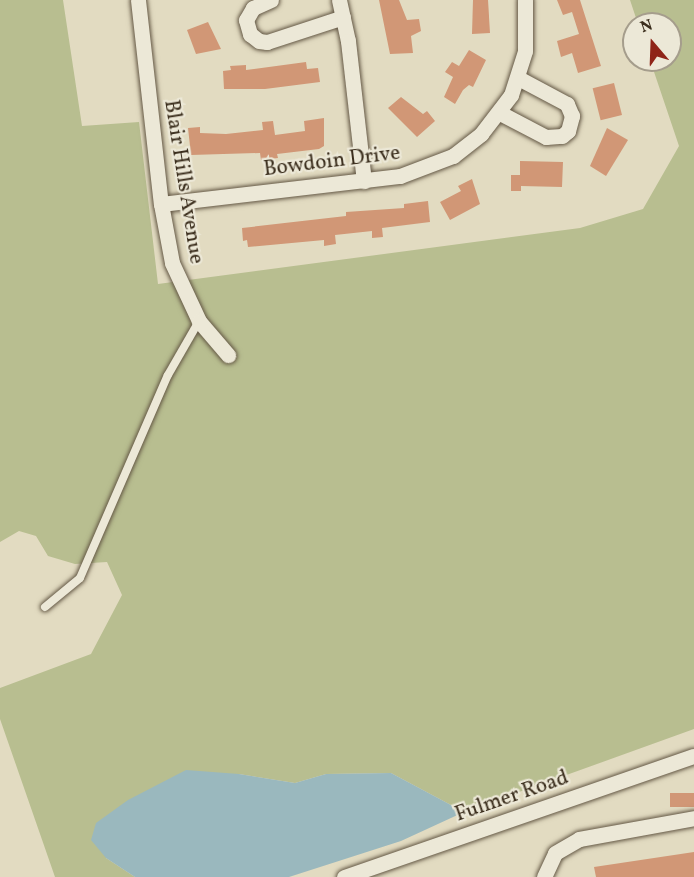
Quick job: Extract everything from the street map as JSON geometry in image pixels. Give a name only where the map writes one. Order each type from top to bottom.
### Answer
[{"type":"street","name":"Blair Hills Avenue","points":[[138,0],[161,204],[172,263],[199,321],[228,355]]},
{"type":"street","points":[[270,0],[253,8],[246,20],[250,34],[259,41],[267,42],[343,17]]},
{"type":"street","points":[[339,0],[364,181]]},
{"type":"street","name":"Bowdoin Drive","points":[[161,204],[364,181],[437,165],[467,147],[496,117],[518,78],[527,31],[525,0]]},
{"type":"street","points":[[496,117],[546,137],[568,131],[573,116],[567,104],[518,78]]},
{"type":"street","name":"Fulmer Road","points":[[344,877],[694,756]]},
{"type":"street","points":[[544,877],[555,853],[579,838],[694,818]]},
{"type":"lane","points":[[45,607],[80,578],[168,375],[199,321]]},
{"type":"green space","points":[[0,0],[63,0],[82,126],[139,122],[158,284],[580,228],[643,209],[679,146],[654,72],[682,72],[682,12],[634,12],[630,0],[694,0],[694,729],[464,812],[391,773],[326,774],[295,783],[239,774],[106,858],[135,877],[55,877],[0,719],[0,688],[91,654],[122,595],[107,562],[75,564],[48,556],[36,536],[19,531],[0,542]]},
{"type":"water","points":[[186,770],[239,774],[295,783],[326,774],[391,773],[464,812],[401,841],[289,877],[135,877],[106,858],[91,840],[96,823],[128,800]]},
{"type":"building","points":[[379,0],[399,0],[407,20],[419,19],[421,31],[411,36],[413,53],[390,54]]},
{"type":"building","points":[[473,0],[488,0],[490,33],[472,34]]},
{"type":"building","points":[[557,0],[580,0],[601,66],[578,73],[572,53],[561,57],[557,41],[579,34],[572,12],[563,15]]},
{"type":"building","points":[[208,22],[221,49],[196,54],[187,30]]},
{"type":"building","points":[[469,50],[486,60],[473,87],[469,85],[463,90],[455,104],[444,97],[453,77],[445,72],[452,62],[459,66]]},
{"type":"building","points":[[306,62],[307,69],[318,68],[320,82],[265,89],[224,89],[223,71],[231,70],[230,66],[246,65],[246,70]]},
{"type":"building","points":[[614,83],[622,115],[601,120],[593,88]]},
{"type":"building","points":[[401,97],[423,114],[427,111],[435,121],[417,137],[388,108]]},
{"type":"building","points":[[324,118],[324,146],[319,149],[277,154],[278,158],[261,160],[260,153],[191,155],[188,128],[200,127],[200,133],[226,134],[263,130],[262,122],[273,121],[275,135],[305,131],[304,121]]},
{"type":"building","points":[[607,128],[628,140],[606,176],[590,166]]},
{"type":"building","points":[[520,161],[563,162],[562,187],[521,186],[521,191],[511,191],[511,175],[520,175]]},
{"type":"building","points":[[472,179],[480,204],[450,220],[440,202],[461,191],[458,186]]},
{"type":"building","points":[[428,201],[430,222],[382,228],[383,237],[372,238],[372,231],[335,235],[336,244],[324,246],[324,240],[248,247],[247,240],[243,241],[242,228],[346,216],[346,212],[404,208],[404,204]]},
{"type":"building","points":[[670,793],[694,793],[694,807],[670,807]]},
{"type":"building","points":[[694,852],[694,877],[596,877],[594,867]]}]
